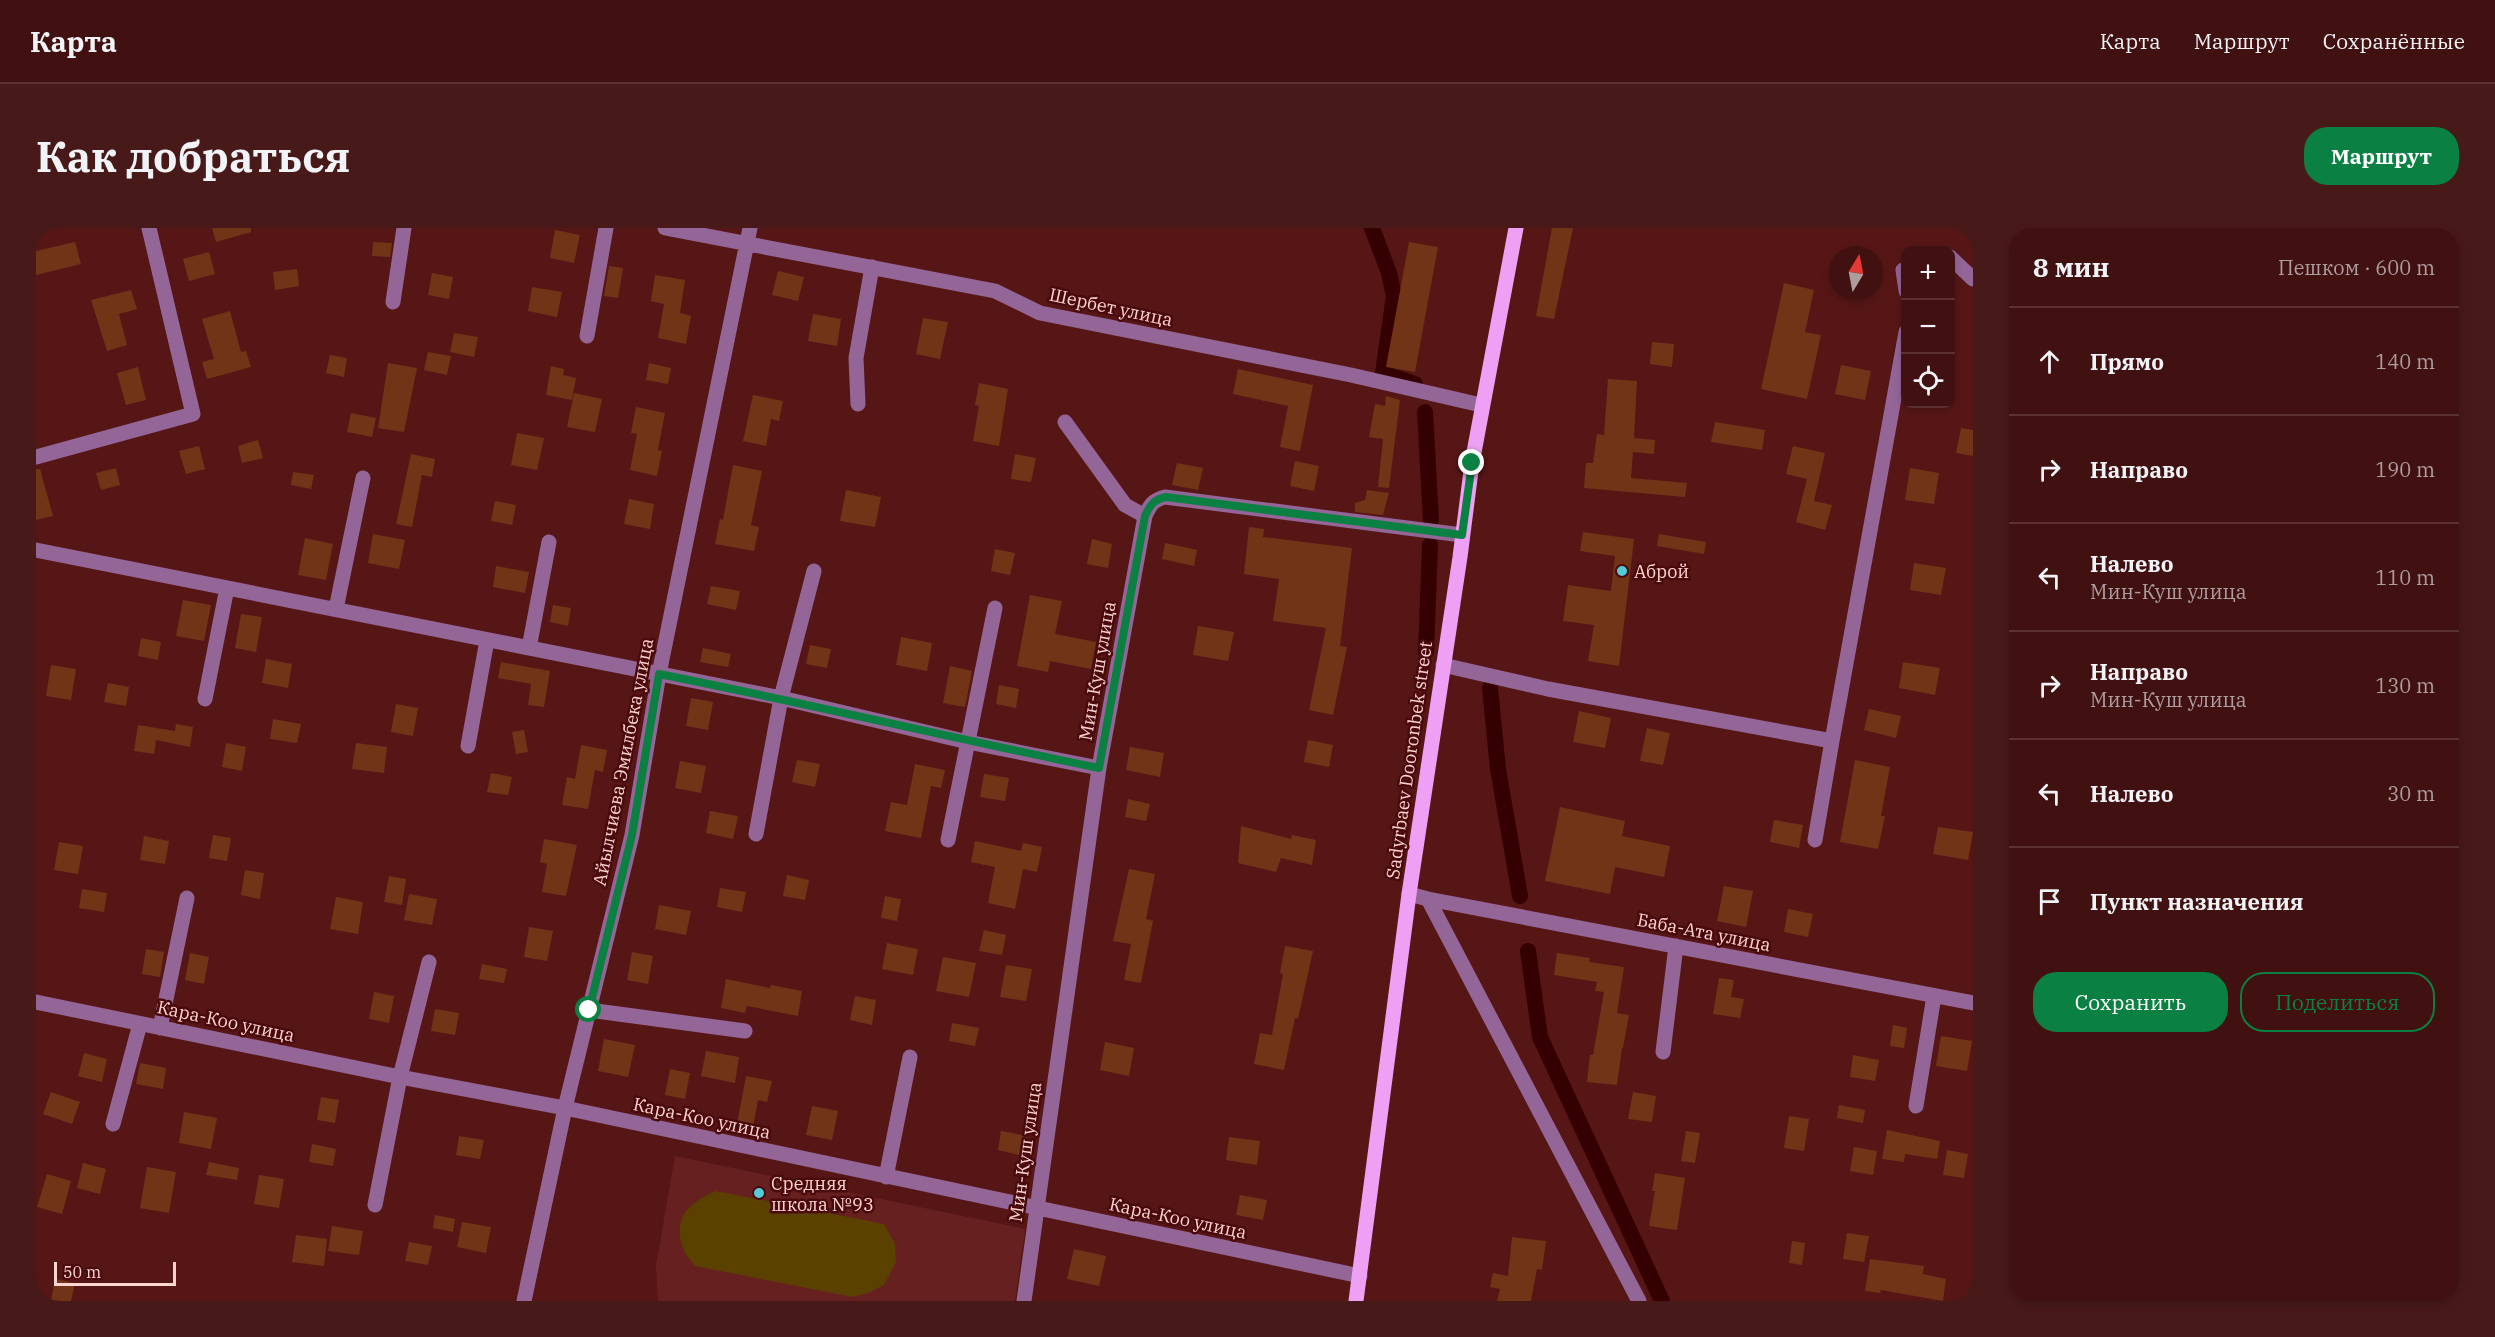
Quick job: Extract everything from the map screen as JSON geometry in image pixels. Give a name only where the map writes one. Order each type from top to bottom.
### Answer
[{"type":"main road","name":"Sadyrbaev Dooronbek street","points":[[1356,1301],[1409,894],[1481,405],[1516,228]]},
{"type":"street","points":[[36,457],[193,414],[149,228]]},
{"type":"street","points":[[393,302],[404,228]]},
{"type":"street","points":[[587,336],[606,228]]},
{"type":"street","name":"Шербет улица","points":[[665,228],[749,236],[872,267],[995,291],[1040,313],[1351,375],[1481,405]]},
{"type":"street","name":"Айылчиева Эмилбека улица","points":[[524,1301],[565,1108],[632,835],[659,674],[749,236]]},
{"type":"street","points":[[1955,262],[1973,279]]},
{"type":"street","points":[[858,404],[856,358],[872,267]]},
{"type":"street","points":[[1815,840],[1901,354]]},
{"type":"street","points":[[1065,422],[1125,505],[1145,516],[1149,506],[1157,499],[1166,497],[1462,535]]},
{"type":"street","points":[[336,609],[363,478]]},
{"type":"street","name":"Мин-Куш улица","points":[[1024,1301],[1099,768],[1145,516]]},
{"type":"street","points":[[529,648],[549,542]]},
{"type":"street","points":[[36,550],[781,698],[968,742],[1099,768]]},
{"type":"street","points":[[756,834],[781,698],[814,571]]},
{"type":"street","points":[[205,699],[227,588]]},
{"type":"street","points":[[948,840],[995,608]]},
{"type":"street","points":[[468,746],[487,640]]},
{"type":"street","points":[[1443,665],[1548,689],[1832,741]]},
{"type":"street","name":"Баба-Ата улица","points":[[1409,894],[1973,1003]]},
{"type":"street","points":[[160,1028],[187,898]]},
{"type":"street","points":[[1428,899],[1639,1301]]},
{"type":"street","points":[[1663,1052],[1676,946]]},
{"type":"street","points":[[375,1205],[400,1077],[429,962]]},
{"type":"street","points":[[1916,1106],[1934,996]]},
{"type":"street","name":"Кара-Коо улица","points":[[36,1002],[400,1077],[565,1108],[1359,1276]]},
{"type":"street","points":[[589,1010],[745,1031]]},
{"type":"street","points":[[113,1124],[140,1024]]},
{"type":"street","points":[[886,1177],[910,1057]]},
{"type":"shaded area","name":"Средняя школа №93","points":[[675,1156],[1025,1229],[1015,1301],[658,1301],[656,1266]]},
{"type":"shaded area","points":[[716,1191],[884,1224],[895,1244],[896,1262],[884,1285],[853,1297],[695,1266],[685,1253],[681,1240],[681,1221],[691,1206]]},
{"type":"building","points":[[212,228],[251,228],[251,232],[216,242]]},
{"type":"building","points":[[1552,228],[1573,228],[1554,319],[1536,316]]},
{"type":"building","points":[[555,230],[580,235],[574,263],[550,258]]},
{"type":"building","points":[[75,242],[81,264],[36,275],[36,251]]},
{"type":"building","points":[[373,242],[392,243],[390,257],[372,256]]},
{"type":"building","points":[[1409,242],[1438,247],[1415,372],[1386,367]]},
{"type":"building","points":[[209,252],[215,274],[189,281],[183,259]]},
{"type":"building","points":[[609,266],[623,268],[618,298],[604,296]]},
{"type":"building","points":[[297,269],[299,286],[275,290],[273,272]]},
{"type":"building","points":[[778,271],[804,277],[798,301],[772,295]]},
{"type":"building","points":[[432,273],[453,277],[449,299],[428,295]]},
{"type":"building","points":[[655,275],[685,280],[680,313],[691,316],[686,344],[658,338],[664,304],[651,301]]},
{"type":"building","points":[[1784,283],[1814,290],[1805,332],[1821,335],[1807,399],[1761,389]]},
{"type":"building","points":[[532,287],[562,292],[557,317],[528,311]]},
{"type":"building","points":[[131,290],[137,309],[119,314],[127,345],[107,351],[91,300]]},
{"type":"building","points":[[230,311],[241,352],[246,351],[251,367],[207,379],[202,362],[214,359],[202,319]]},
{"type":"building","points":[[813,314],[841,319],[837,346],[808,341]]},
{"type":"building","points":[[923,318],[948,322],[940,359],[916,354]]},
{"type":"building","points":[[454,333],[478,337],[474,357],[450,352]]},
{"type":"building","points":[[1652,342],[1674,344],[1672,367],[1650,364]]},
{"type":"building","points":[[428,352],[451,356],[447,375],[424,370]]},
{"type":"building","points":[[330,355],[347,358],[344,377],[326,373]]},
{"type":"building","points":[[388,363],[417,368],[404,432],[378,428]]},
{"type":"building","points":[[649,363],[671,368],[668,384],[646,380]]},
{"type":"building","points":[[1841,365],[1871,371],[1865,400],[1835,394]]},
{"type":"building","points":[[551,366],[564,369],[563,375],[576,378],[572,400],[546,395]]},
{"type":"building","points":[[138,367],[146,400],[126,405],[117,373]]},
{"type":"building","points":[[1238,369],[1313,385],[1300,451],[1280,447],[1288,406],[1233,394]]},
{"type":"building","points":[[1608,379],[1637,381],[1634,438],[1655,440],[1654,454],[1633,452],[1631,478],[1687,483],[1685,497],[1584,488],[1586,463],[1593,463],[1597,434],[1604,435]]},
{"type":"building","points":[[979,383],[1008,389],[999,446],[973,441],[979,406],[975,405]]},
{"type":"building","points":[[574,393],[602,399],[595,432],[567,427]]},
{"type":"building","points":[[753,395],[783,401],[779,421],[771,419],[766,446],[743,441]]},
{"type":"building","points":[[1386,396],[1400,400],[1389,488],[1378,487],[1383,439],[1369,437],[1375,404],[1385,406]]},
{"type":"building","points":[[636,407],[665,413],[658,450],[662,451],[657,476],[630,470],[637,434],[631,433]]},
{"type":"building","points":[[351,413],[376,418],[372,437],[347,432]]},
{"type":"building","points":[[1715,422],[1765,430],[1762,450],[1711,442]]},
{"type":"building","points":[[1961,428],[1973,430],[1973,456],[1956,453]]},
{"type":"building","points":[[517,433],[544,438],[537,470],[511,465]]},
{"type":"building","points":[[258,440],[263,458],[242,463],[238,446]]},
{"type":"building","points":[[199,446],[205,469],[186,474],[179,451]]},
{"type":"building","points":[[1793,446],[1825,453],[1814,501],[1832,505],[1825,530],[1796,522],[1807,479],[1786,474]]},
{"type":"building","points":[[411,454],[435,459],[432,477],[422,475],[412,527],[396,524]]},
{"type":"building","points":[[1015,454],[1036,458],[1031,482],[1011,479]]},
{"type":"building","points":[[1295,461],[1319,466],[1314,491],[1290,486]]},
{"type":"building","points":[[1177,463],[1203,468],[1198,490],[1172,485]]},
{"type":"building","points":[[733,465],[762,471],[751,525],[759,527],[754,551],[715,544],[720,519],[723,520]]},
{"type":"building","points":[[116,468],[120,485],[101,490],[96,473]]},
{"type":"building","points":[[1910,468],[1939,473],[1934,504],[1905,500]]},
{"type":"building","points":[[36,469],[40,469],[53,516],[36,520]]},
{"type":"building","points":[[293,472],[314,475],[311,489],[291,485]]},
{"type":"building","points":[[846,490],[881,497],[875,527],[840,521]]},
{"type":"building","points":[[1367,490],[1389,493],[1383,515],[1355,512],[1355,503],[1365,500]]},
{"type":"building","points":[[629,499],[654,504],[650,529],[624,524]]},
{"type":"building","points":[[495,501],[516,505],[512,525],[491,521]]},
{"type":"building","points":[[1249,527],[1264,529],[1263,537],[1352,548],[1340,646],[1347,647],[1333,715],[1309,710],[1326,628],[1273,621],[1279,579],[1244,574]]},
{"type":"building","name":"Аброй","points":[[1583,532],[1634,539],[1619,666],[1588,661],[1594,625],[1563,621],[1568,585],[1611,591],[1615,556],[1580,551]]},
{"type":"building","points":[[373,534],[405,540],[399,569],[368,563]]},
{"type":"building","points":[[1659,534],[1706,542],[1704,554],[1657,546]]},
{"type":"building","points":[[305,538],[333,544],[326,580],[298,575]]},
{"type":"building","points":[[1092,539],[1112,544],[1108,568],[1087,564]]},
{"type":"building","points":[[1165,543],[1197,550],[1194,566],[1162,559]]},
{"type":"building","points":[[995,549],[1015,553],[1010,575],[991,571]]},
{"type":"building","points":[[1914,563],[1946,568],[1941,595],[1910,590]]},
{"type":"building","points":[[496,566],[529,572],[525,593],[493,587]]},
{"type":"building","points":[[711,586],[740,591],[736,610],[707,604]]},
{"type":"building","points":[[1030,595],[1062,601],[1055,634],[1096,642],[1091,669],[1050,661],[1048,672],[1017,666]]},
{"type":"building","points":[[183,600],[211,605],[204,641],[176,636]]},
{"type":"building","points":[[553,605],[571,608],[568,626],[550,622]]},
{"type":"building","points":[[241,614],[262,617],[256,652],[235,648]]},
{"type":"building","points":[[1198,626],[1234,632],[1228,661],[1193,655]]},
{"type":"building","points":[[901,637],[932,643],[927,671],[896,665]]},
{"type":"building","points":[[141,638],[161,642],[158,660],[138,656]]},
{"type":"building","points":[[810,645],[831,649],[827,668],[806,664]]},
{"type":"building","points":[[703,648],[731,654],[728,667],[700,662]]},
{"type":"building","points":[[266,659],[292,664],[288,688],[262,683]]},
{"type":"building","points":[[501,662],[550,671],[544,707],[528,705],[531,684],[498,678]]},
{"type":"building","points":[[1903,662],[1940,668],[1935,695],[1899,688]]},
{"type":"building","points":[[51,665],[76,669],[71,700],[46,696]]},
{"type":"building","points":[[950,666],[972,671],[965,707],[943,703]]},
{"type":"building","points":[[108,683],[129,687],[126,706],[104,702]]},
{"type":"building","points":[[999,685],[1019,689],[1016,708],[996,704]]},
{"type":"building","points":[[691,698],[713,702],[708,730],[686,726]]},
{"type":"building","points":[[396,704],[418,708],[413,736],[391,732]]},
{"type":"building","points":[[1869,709],[1901,716],[1896,738],[1864,730]]},
{"type":"building","points":[[1579,711],[1611,718],[1605,748],[1573,742]]},
{"type":"building","points":[[273,719],[301,724],[297,743],[270,739]]},
{"type":"building","points":[[176,724],[193,727],[190,747],[156,740],[154,754],[134,751],[138,725],[175,731]]},
{"type":"building","points":[[1647,728],[1670,733],[1663,765],[1640,761]]},
{"type":"building","points":[[524,730],[528,752],[516,754],[512,732]]},
{"type":"building","points":[[1308,740],[1333,745],[1329,767],[1304,762]]},
{"type":"building","points":[[226,743],[246,747],[242,771],[222,767]]},
{"type":"building","points":[[356,743],[387,747],[384,773],[352,769]]},
{"type":"building","points":[[581,745],[607,750],[603,772],[595,770],[588,809],[562,805],[567,777],[575,779]]},
{"type":"building","points":[[1130,747],[1164,753],[1160,777],[1126,770]]},
{"type":"building","points":[[797,760],[820,764],[815,787],[792,782]]},
{"type":"building","points":[[1855,760],[1890,767],[1881,816],[1885,816],[1878,849],[1840,842]]},
{"type":"building","points":[[680,761],[706,766],[701,793],[675,788]]},
{"type":"building","points":[[915,764],[945,770],[941,788],[931,786],[921,838],[885,831],[891,802],[907,805]]},
{"type":"building","points":[[491,773],[512,777],[508,795],[487,792]]},
{"type":"building","points":[[984,774],[1009,778],[1005,801],[980,797]]},
{"type":"building","points":[[1128,799],[1150,804],[1146,821],[1125,817]]},
{"type":"building","points":[[1560,807],[1625,821],[1622,836],[1670,846],[1664,877],[1615,867],[1610,894],[1545,881]]},
{"type":"building","points":[[710,811],[738,816],[733,839],[706,833]]},
{"type":"building","points":[[1774,820],[1803,825],[1799,848],[1770,842]]},
{"type":"building","points":[[1241,826],[1291,839],[1292,835],[1316,840],[1312,865],[1281,858],[1276,872],[1238,863]]},
{"type":"building","points":[[1938,827],[1973,832],[1968,860],[1933,854]]},
{"type":"building","points":[[213,835],[231,838],[227,861],[209,858]]},
{"type":"building","points":[[144,836],[169,841],[165,864],[140,860]]},
{"type":"building","points":[[544,839],[577,845],[566,896],[542,892],[547,864],[540,862]]},
{"type":"building","points":[[975,841],[1021,851],[1023,843],[1042,847],[1037,872],[1023,869],[1015,909],[988,903],[995,867],[971,862]]},
{"type":"building","points":[[59,842],[83,846],[78,874],[54,870]]},
{"type":"building","points":[[1129,869],[1155,874],[1146,919],[1153,921],[1141,983],[1124,980],[1131,944],[1113,941]]},
{"type":"building","points":[[245,870],[264,873],[260,899],[241,895]]},
{"type":"building","points":[[787,875],[809,880],[805,900],[783,896]]},
{"type":"building","points":[[389,876],[406,879],[402,905],[384,902]]},
{"type":"building","points":[[1724,886],[1753,891],[1746,927],[1717,921]]},
{"type":"building","points":[[720,888],[746,892],[742,912],[717,907]]},
{"type":"building","points":[[82,889],[107,893],[104,912],[79,908]]},
{"type":"building","points":[[409,894],[437,899],[432,925],[404,920]]},
{"type":"building","points":[[885,896],[901,899],[897,921],[881,918]]},
{"type":"building","points":[[336,897],[363,902],[358,934],[330,929]]},
{"type":"building","points":[[659,905],[691,911],[686,935],[655,929]]},
{"type":"building","points":[[1788,909],[1813,914],[1808,937],[1784,932]]},
{"type":"building","points":[[529,927],[553,931],[547,961],[524,957]]},
{"type":"building","points":[[984,930],[1006,935],[1002,955],[979,951]]},
{"type":"building","points":[[887,943],[918,949],[913,975],[882,969]]},
{"type":"building","points":[[1285,946],[1313,951],[1284,1070],[1254,1064],[1260,1033],[1272,1035],[1283,974],[1280,973]]},
{"type":"building","points":[[146,949],[164,952],[160,977],[142,974]]},
{"type":"building","points":[[632,952],[653,956],[648,984],[627,980]]},
{"type":"building","points":[[190,953],[209,957],[204,984],[185,980]]},
{"type":"building","points":[[1557,953],[1590,958],[1589,962],[1624,967],[1617,1013],[1629,1015],[1617,1085],[1587,1082],[1590,1055],[1593,1055],[1604,992],[1595,991],[1597,982],[1554,975]]},
{"type":"building","points":[[943,957],[976,963],[969,997],[936,991]]},
{"type":"building","points":[[482,964],[507,969],[504,983],[479,979]]},
{"type":"building","points":[[1006,965],[1032,969],[1026,1001],[1000,997]]},
{"type":"building","points":[[1719,978],[1734,980],[1731,997],[1744,999],[1740,1018],[1713,1014]]},
{"type":"building","points":[[726,979],[770,988],[771,985],[802,991],[798,1016],[747,1006],[745,1013],[721,1008]]},
{"type":"building","points":[[374,992],[394,996],[389,1023],[369,1019]]},
{"type":"building","points":[[855,996],[876,1000],[872,1025],[850,1020]]},
{"type":"building","points":[[435,1009],[459,1013],[455,1035],[431,1031]]},
{"type":"building","points":[[952,1023],[979,1028],[975,1046],[949,1041]]},
{"type":"building","points":[[1893,1025],[1907,1028],[1904,1048],[1890,1046]]},
{"type":"building","points":[[1941,1036],[1972,1041],[1967,1071],[1936,1066]]},
{"type":"building","points":[[604,1039],[635,1045],[628,1077],[598,1071]]},
{"type":"building","points":[[1105,1042],[1134,1048],[1129,1076],[1100,1070]]},
{"type":"building","points":[[706,1051],[739,1057],[735,1083],[701,1076]]},
{"type":"building","points":[[84,1053],[107,1059],[102,1082],[78,1076]]},
{"type":"building","points":[[1853,1055],[1879,1060],[1875,1081],[1850,1077]]},
{"type":"building","points":[[140,1063],[166,1068],[163,1089],[136,1084]]},
{"type":"building","points":[[670,1069],[690,1073],[685,1099],[665,1095]]},
{"type":"building","points":[[746,1076],[772,1081],[767,1102],[758,1100],[753,1128],[737,1124]]},
{"type":"building","points":[[51,1092],[80,1102],[72,1124],[43,1114]]},
{"type":"building","points":[[1633,1092],[1656,1096],[1652,1122],[1628,1119]]},
{"type":"building","points":[[321,1097],[339,1100],[335,1123],[317,1120]]},
{"type":"building","points":[[1839,1105],[1865,1110],[1863,1123],[1837,1118]]},
{"type":"building","points":[[812,1106],[838,1111],[832,1140],[806,1135]]},
{"type":"building","points":[[184,1112],[217,1118],[211,1149],[179,1143]]},
{"type":"building","points":[[1789,1116],[1809,1119],[1804,1151],[1784,1148]]},
{"type":"building","points":[[1887,1130],[1940,1141],[1937,1159],[1905,1154],[1904,1162],[1882,1159]]},
{"type":"building","points":[[1001,1131],[1027,1136],[1023,1156],[998,1150]]},
{"type":"building","points":[[1686,1131],[1700,1133],[1695,1163],[1681,1161]]},
{"type":"building","points":[[459,1136],[484,1140],[480,1159],[456,1155]]},
{"type":"building","points":[[1229,1137],[1260,1141],[1257,1165],[1226,1160]]},
{"type":"building","points":[[312,1144],[336,1149],[333,1166],[309,1162]]},
{"type":"building","points":[[1854,1147],[1877,1151],[1873,1175],[1850,1171]]},
{"type":"building","points":[[1947,1150],[1968,1154],[1964,1178],[1943,1175]]},
{"type":"building","points":[[209,1162],[239,1168],[237,1180],[206,1175]]},
{"type":"building","points":[[83,1163],[106,1169],[100,1194],[77,1188]]},
{"type":"building","points":[[147,1167],[176,1172],[169,1213],[140,1208]]},
{"type":"building","points":[[1655,1173],[1685,1178],[1677,1230],[1649,1226],[1655,1191],[1652,1191]]},
{"type":"building","points":[[47,1174],[71,1181],[62,1214],[37,1207]]},
{"type":"building","points":[[259,1175],[284,1179],[279,1208],[254,1204]]},
{"type":"building","points":[[1240,1195],[1267,1200],[1263,1220],[1236,1215]]},
{"type":"building","points":[[435,1215],[455,1219],[453,1232],[433,1228]]},
{"type":"building","points":[[462,1222],[491,1227],[486,1253],[457,1247]]},
{"type":"building","points":[[332,1226],[363,1231],[359,1255],[328,1251]]},
{"type":"building","points":[[1847,1233],[1869,1236],[1864,1262],[1843,1259]]},
{"type":"building","points":[[296,1235],[327,1239],[324,1266],[292,1262]]},
{"type":"building","points":[[1512,1237],[1546,1241],[1542,1270],[1537,1269],[1531,1301],[1497,1301],[1500,1289],[1490,1287],[1493,1273],[1508,1276]]},
{"type":"building","points":[[1792,1241],[1805,1243],[1802,1265],[1789,1263]]},
{"type":"building","points":[[409,1242],[432,1246],[428,1265],[405,1261]]},
{"type":"building","points":[[1074,1249],[1106,1256],[1099,1286],[1067,1279]]},
{"type":"building","points":[[1870,1259],[1924,1266],[1923,1274],[1946,1279],[1943,1301],[1881,1290],[1880,1293],[1865,1291]]},
{"type":"building","points":[[55,1279],[75,1283],[71,1301],[51,1301]]},
{"type":"waterway","points":[[1372,228],[1389,273],[1394,296],[1383,373],[1415,384]]},
{"type":"waterway","points":[[1425,412],[1431,520]]},
{"type":"waterway","points":[[1426,652],[1430,545]]},
{"type":"waterway","points":[[1490,688],[1498,769],[1520,896]]},
{"type":"waterway","points":[[1528,951],[1540,1037],[1662,1301]]},
{"type":"place","name":"Аброй","points":[[1622,571]]},
{"type":"place","name":"Средняя школа №93","points":[[759,1193]]},
{"type":"route","points":[[589,1010],[632,835],[659,674],[781,698],[968,742],[1099,768],[1145,516],[1149,506],[1157,499],[1166,497],[1462,535],[1472,463]]}]
